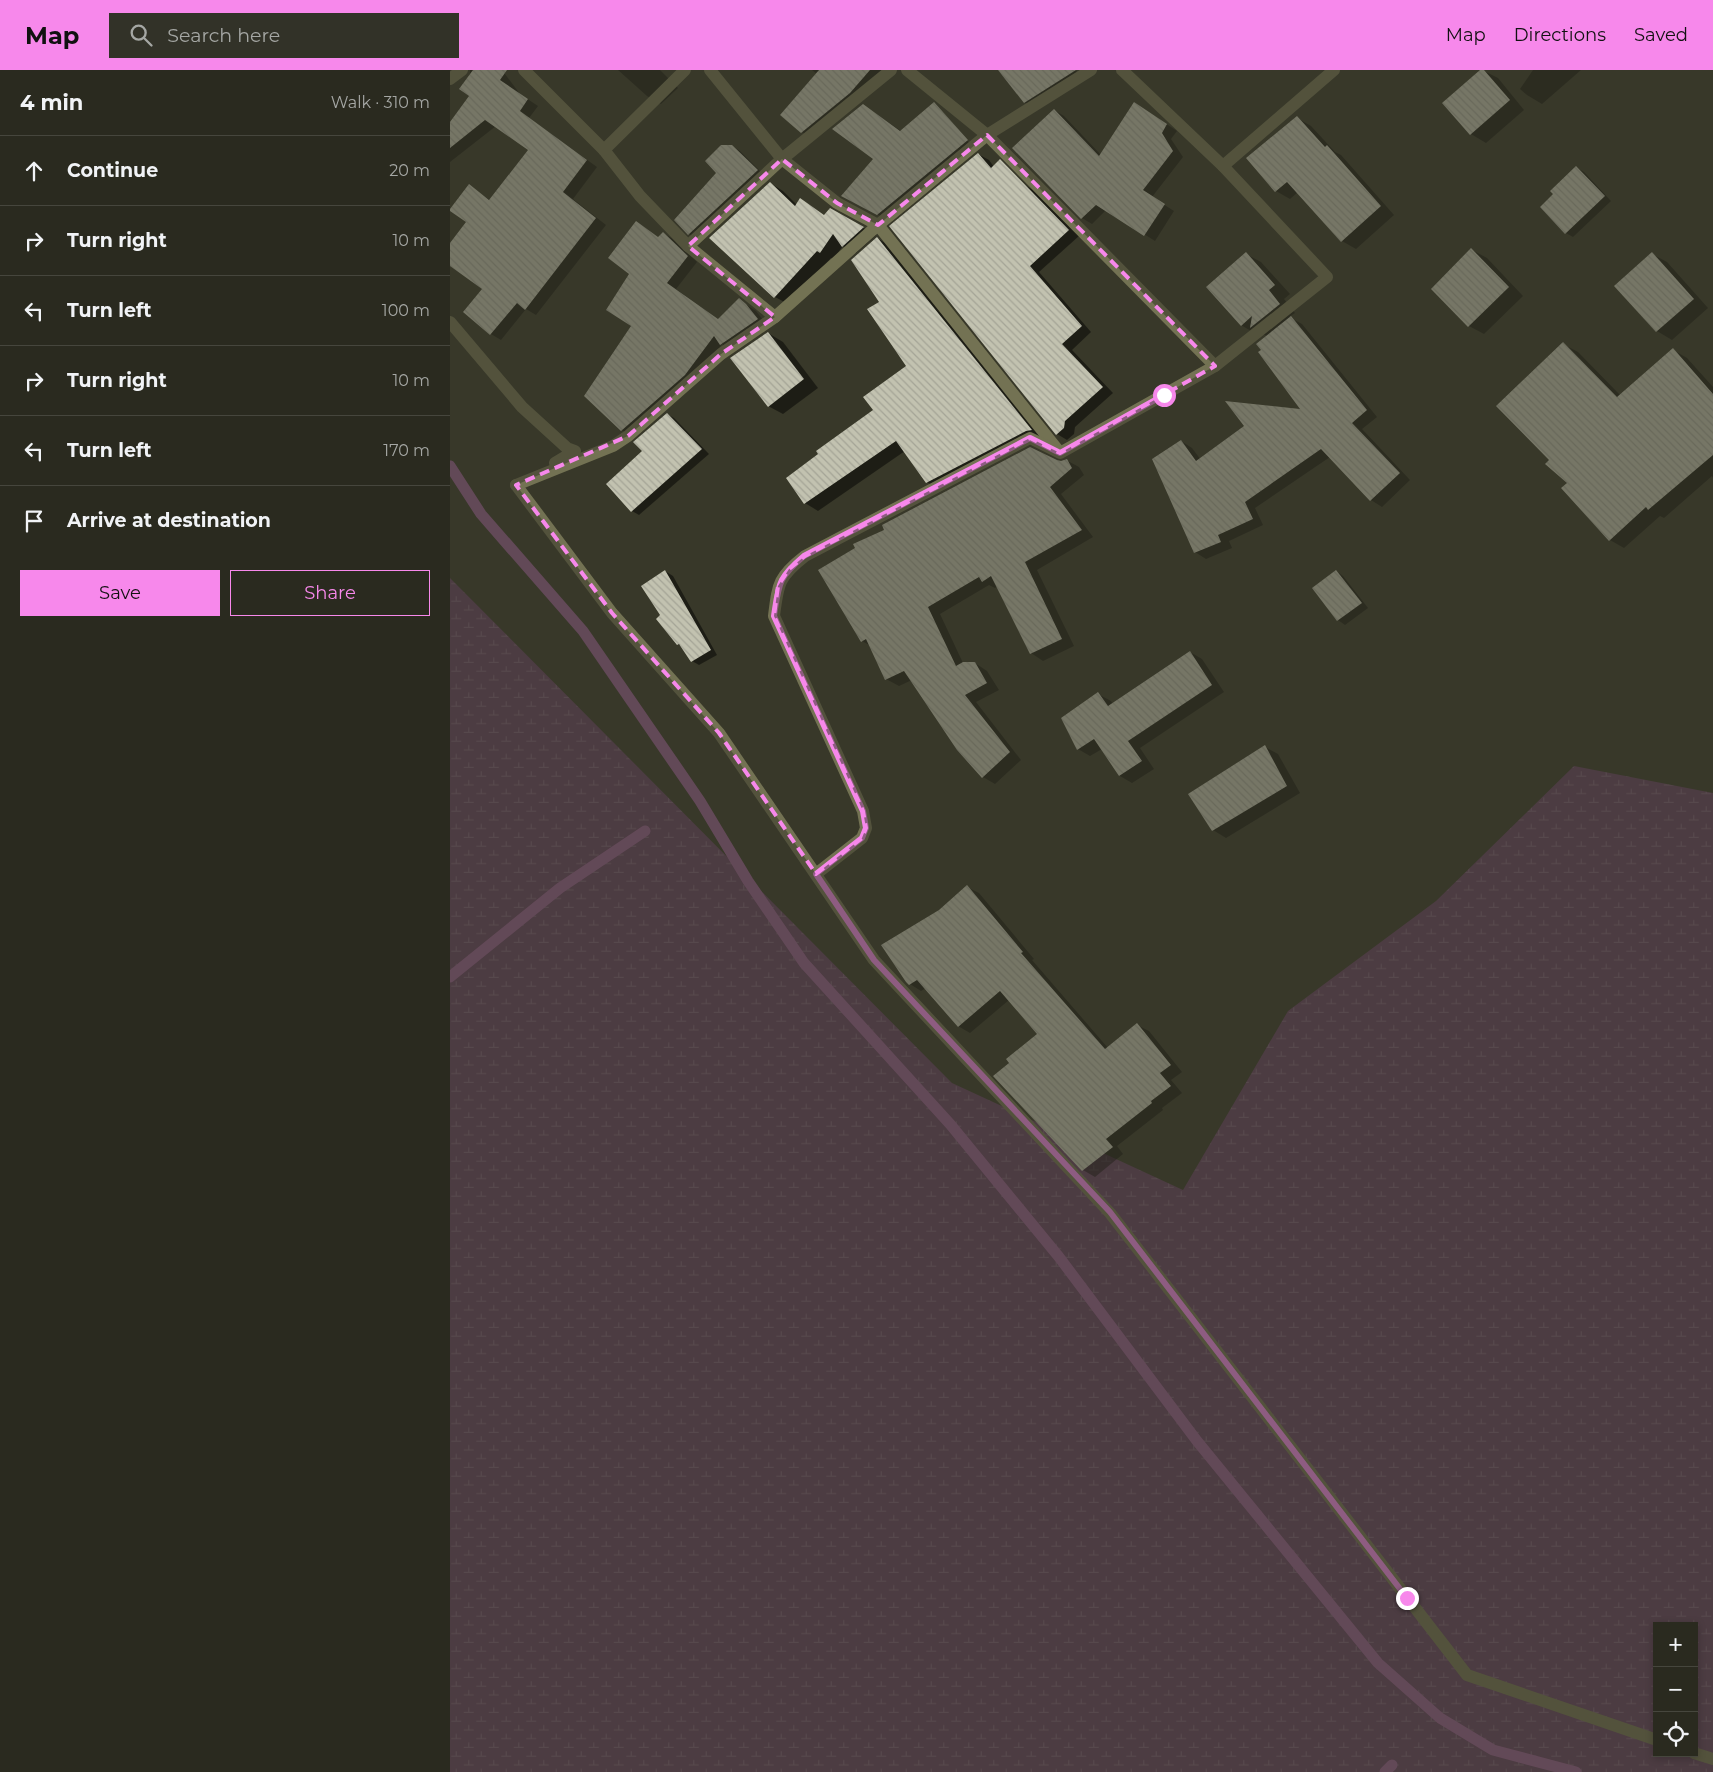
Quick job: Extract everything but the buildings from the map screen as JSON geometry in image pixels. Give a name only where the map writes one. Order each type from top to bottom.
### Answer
[{"type":"street","points":[[450,79],[462,70]]},
{"type":"street","points":[[524,70],[604,150],[640,196],[688,246],[775,317]]},
{"type":"street","points":[[604,150],[685,70]]},
{"type":"street","points":[[710,70],[782,159],[837,203],[878,225],[1060,453]]},
{"type":"street","points":[[688,246],[782,159],[891,70]]},
{"type":"street","points":[[907,70],[987,135],[1215,366]]},
{"type":"street","points":[[516,485],[613,446],[628,436],[721,354],[775,317],[878,225],[987,135],[1091,70]]},
{"type":"street","points":[[1060,453],[1215,366],[1327,277],[1223,166],[1122,70]]},
{"type":"street","points":[[1223,166],[1331,71]]},
{"type":"street","points":[[450,322],[522,407],[567,448],[574,451],[516,485]]},
{"type":"street","points":[[816,874],[862,838],[866,828],[863,811],[774,616],[778,586],[789,569],[804,556],[1030,438],[1060,453]]},
{"type":"street","points":[[516,485],[612,613],[719,733],[874,960],[1110,1212],[1467,1675],[1653,1739]]},
{"type":"street","points":[[1698,1754],[1713,1759]]},
{"type":"highlighted area","points":[[987,135],[1215,366],[1060,453],[1030,438],[805,556],[789,569],[778,586],[774,616],[863,811],[866,828],[862,838],[816,874],[719,733],[612,613],[516,485],[628,436],[721,354],[775,317],[688,246],[782,159],[837,203],[878,225]]},
{"type":"green space","points":[[450,578],[952,1083],[1183,1190],[1288,1011],[1436,901],[1574,766],[1713,793],[1713,1772],[450,1772]]},
{"type":"waterway","points":[[450,466],[481,514],[583,631],[700,801],[748,881],[804,963],[950,1124],[1059,1257],[1197,1441],[1378,1663],[1440,1718],[1493,1750],[1576,1772]]},
{"type":"waterway","points":[[450,977],[560,888],[645,831]]},
{"type":"waterway","points":[[1385,1772],[1392,1765]]},
{"type":"route","points":[[1164,395],[1060,453],[1030,438],[804,556],[789,569],[778,586],[774,616],[863,811],[866,828],[862,838],[816,874],[874,960],[1110,1212],[1407,1598]]}]
